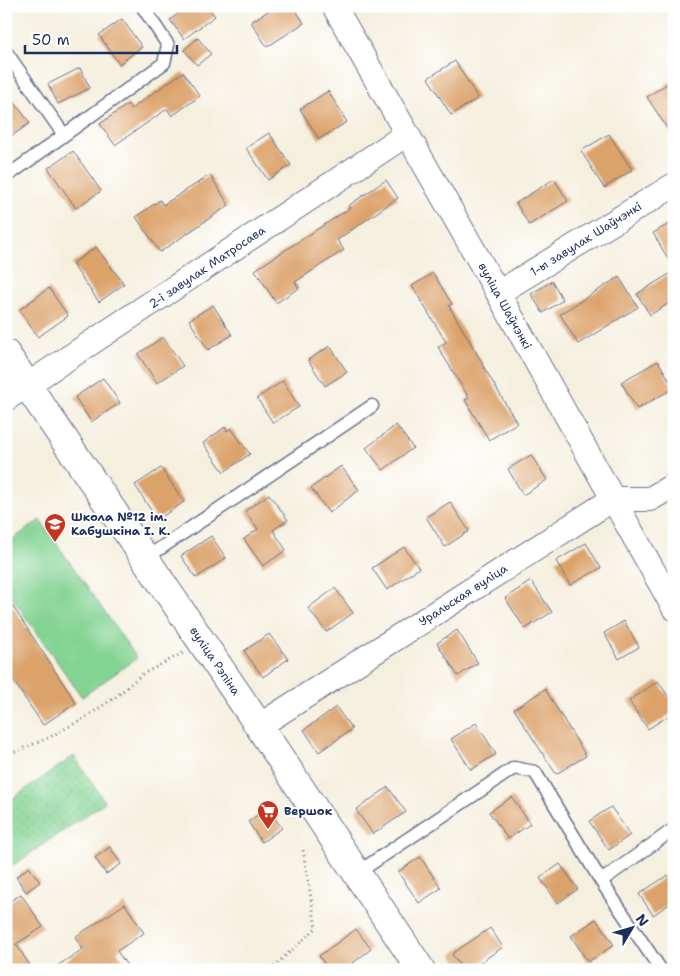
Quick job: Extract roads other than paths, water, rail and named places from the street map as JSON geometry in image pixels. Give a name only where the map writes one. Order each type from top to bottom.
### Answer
[{"type":"street","name":"вуліца Шаўчэнкі","points":[[334,6],[498,293],[674,608]]},
{"type":"street","name":"2-і завулак Матросава","points":[[17,392],[407,134]]},
{"type":"street","name":"1-ы завулак Шаўчэнкі","points":[[498,293],[674,185]]},
{"type":"street","name":"вуліца Рэпіна","points":[[6,354],[17,392],[146,558],[260,726],[421,970]]},
{"type":"street","points":[[613,499],[650,499],[674,485]]},
{"type":"street","name":"Уральская вуліца","points":[[260,726],[613,499]]},
{"type":"lane","points":[[6,177],[164,63],[168,44],[142,6]]},
{"type":"lane","points":[[6,52],[64,135]]},
{"type":"lane","points":[[146,558],[372,406]]},
{"type":"lane","points":[[357,872],[514,768],[535,772],[601,881],[661,970]]},
{"type":"lane","points":[[601,881],[674,830]]},
{"type":"place","name":"Школа №12 ім. Кабушкіна І. К.","points":[[55,543]]},
{"type":"place","name":"Вершок","points":[[268,830]]}]
